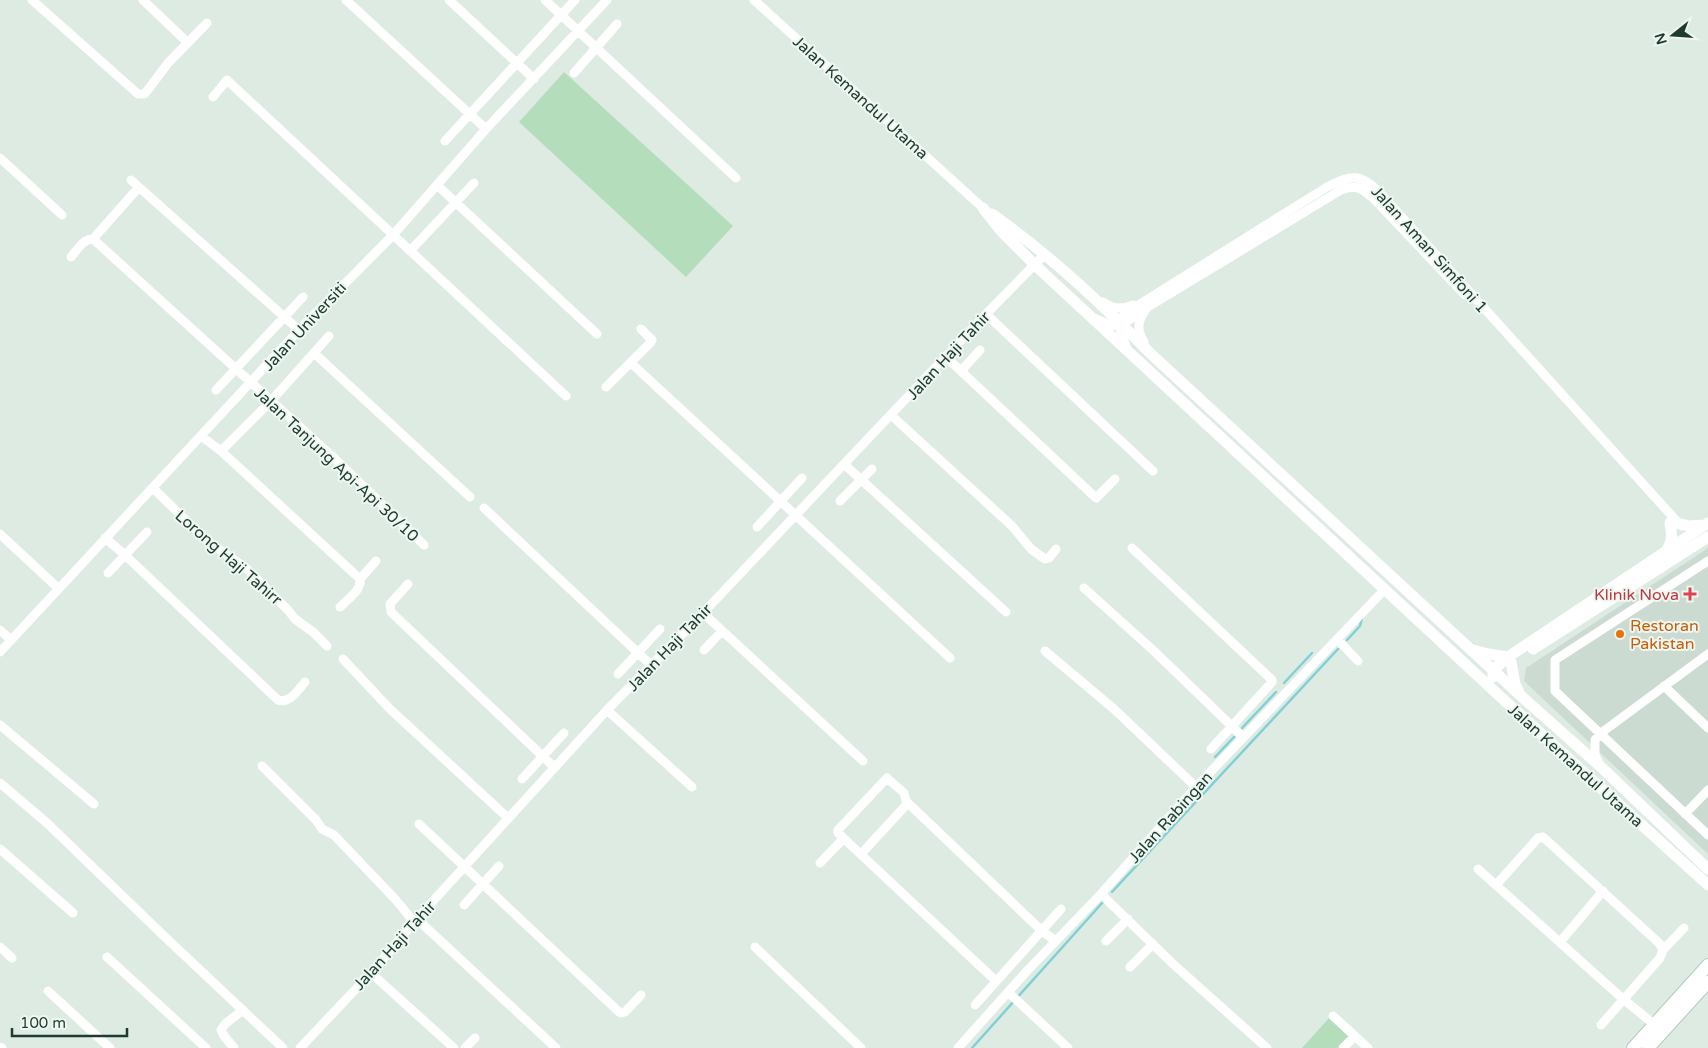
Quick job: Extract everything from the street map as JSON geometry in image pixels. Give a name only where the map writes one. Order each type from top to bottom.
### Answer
[{"type":"main road","points":[[1633,1048],[1708,965]]},
{"type":"main road","points":[[1648,1048],[1708,982]]},
{"type":"street","points":[[32,0],[138,94],[144,94],[147,91],[168,63],[207,23]]},
{"type":"street","points":[[143,0],[188,43]]},
{"type":"street","points":[[346,0],[486,129]]},
{"type":"street","points":[[449,0],[534,79]]},
{"type":"street","points":[[545,0],[736,178]]},
{"type":"street","points":[[445,141],[575,0]]},
{"type":"street","name":"Jalan Universiti","points":[[0,652],[299,330],[392,234],[486,129],[607,0]]},
{"type":"street","name":"Jalan Kemandul Utama","points":[[754,0],[983,208],[1045,254],[1092,295],[1151,354],[1494,672],[1601,767],[1708,869]]},
{"type":"street","points":[[574,73],[617,24]]},
{"type":"street","points":[[213,97],[227,80],[566,396]]},
{"type":"street","points":[[0,158],[62,215]]},
{"type":"street","points":[[131,180],[299,330]]},
{"type":"street","points":[[410,251],[474,183]]},
{"type":"street","points":[[437,185],[597,334]]},
{"type":"street","name":"Jalan Aman Simfoni 1","points":[[1119,324],[1144,305],[1341,190],[1357,186],[1374,199],[1487,319],[1687,538]]},
{"type":"street","points":[[71,257],[139,187]]},
{"type":"street","points":[[983,208],[1002,232],[1035,265],[1505,701]]},
{"type":"street","name":"Jalan Tanjung Api-Api 30/10","points":[[91,238],[332,456],[424,545]]},
{"type":"street","name":"Jalan Haji Tahir","points":[[300,1048],[371,973],[416,920],[607,710],[703,613],[1045,254]]},
{"type":"street","points":[[1092,295],[1110,307],[1119,309],[1144,305],[1138,321],[1139,334],[1151,354]]},
{"type":"street","points":[[216,390],[303,297]]},
{"type":"street","points":[[986,314],[1153,470]]},
{"type":"street","points":[[1090,316],[1119,324],[1128,351]]},
{"type":"street","points":[[606,387],[652,340],[641,329]]},
{"type":"street","points":[[221,451],[330,336]]},
{"type":"street","points":[[961,371],[980,350]]},
{"type":"street","points":[[314,353],[470,497]]},
{"type":"street","points":[[946,357],[1096,498],[1115,479]]},
{"type":"street","points":[[631,363],[950,658]]},
{"type":"street","points":[[891,415],[1012,526],[1031,549],[1045,559],[1049,558],[1056,550]]},
{"type":"street","points":[[201,436],[221,451],[360,579],[361,584],[358,589],[340,607]]},
{"type":"street","points":[[844,464],[1006,612]]},
{"type":"street","points":[[840,501],[872,469]]},
{"type":"street","points":[[757,527],[802,478]]},
{"type":"street","name":"Lorong Haji Tahirr","points":[[153,488],[206,540],[247,569],[295,619],[313,632],[327,646]]},
{"type":"street","points":[[484,508],[651,666]]},
{"type":"street","points":[[1666,551],[1671,544],[1674,523],[1705,531]]},
{"type":"street","points":[[1467,665],[1494,672],[1666,551],[1687,538],[1705,531]]},
{"type":"street","points":[[1687,538],[1705,531]]},
{"type":"street","points":[[1472,650],[1510,659],[1683,552],[1705,531]]},
{"type":"street","points":[[108,573],[147,532]]},
{"type":"street","points":[[0,534],[58,588]]},
{"type":"street","points":[[105,538],[125,554],[278,700],[283,701],[290,698],[306,682]]},
{"type":"street","points":[[1683,552],[1687,538]]},
{"type":"street","points":[[1132,548],[1272,680],[1211,749]]},
{"type":"street","points":[[360,579],[376,561]]},
{"type":"street","points":[[1708,561],[1555,660],[1555,691],[1601,732],[1708,835]]},
{"type":"street","points":[[408,584],[390,604],[391,612],[554,767]]},
{"type":"street","points":[[1084,588],[1155,652],[1243,737]]},
{"type":"street","name":"Jalan Rabingan","points":[[958,1048],[1014,998],[1056,941],[1102,894],[1196,786],[1385,589]]},
{"type":"street","points":[[703,613],[863,761]]},
{"type":"street","points":[[618,674],[660,629]]},
{"type":"street","points":[[0,630],[11,640]]},
{"type":"street","points":[[704,650],[722,631]]},
{"type":"street","points":[[1337,639],[1358,661]]},
{"type":"street","points":[[1045,651],[1114,709],[1196,786]]},
{"type":"street","points":[[1601,767],[1595,755],[1595,740],[1601,732],[1708,654]]},
{"type":"street","points":[[343,659],[390,709],[508,818]]},
{"type":"street","points":[[1510,659],[1515,684],[1521,696]]},
{"type":"street","name":"Jalan Kemandul Utama","points":[[1494,672],[1505,701],[1708,886]]},
{"type":"street","points":[[1664,686],[1708,728]]},
{"type":"street","points":[[607,710],[692,787]]},
{"type":"street","points":[[0,724],[94,804]]},
{"type":"street","points":[[522,779],[564,733]]},
{"type":"street","points":[[262,766],[316,820],[322,829],[334,835],[416,920],[556,1048]]},
{"type":"street","points":[[996,981],[838,833],[838,830],[887,778],[904,793],[907,802],[1042,931],[1056,941]]},
{"type":"street","points":[[0,784],[47,823],[284,1048]]},
{"type":"street","points":[[1685,814],[1708,790]]},
{"type":"street","points":[[861,854],[907,802]]},
{"type":"street","points":[[419,824],[618,1011],[621,1013],[625,1012],[642,995]]},
{"type":"street","points":[[1496,885],[1538,838],[1543,837],[1659,943],[1664,950]]},
{"type":"street","points":[[820,864],[843,839]]},
{"type":"street","points":[[0,849],[73,913]]},
{"type":"street","points":[[464,905],[499,866]]},
{"type":"street","points":[[1478,869],[1654,1025]]},
{"type":"street","points":[[1560,942],[1603,891]]},
{"type":"street","points":[[1102,894],[1153,944],[1267,1048]]},
{"type":"street","points":[[975,1005],[1061,909]]},
{"type":"street","points":[[1106,941],[1128,919]]},
{"type":"street","points":[[1601,1025],[1684,928]]},
{"type":"street","points":[[1130,967],[1153,944]]},
{"type":"street","points":[[0,947],[12,958]]},
{"type":"street","points":[[755,947],[862,1048]]},
{"type":"street","points":[[107,957],[206,1048]]},
{"type":"street","points":[[371,973],[454,1048]]},
{"type":"street","points":[[48,991],[110,1048]]},
{"type":"street","points":[[1014,998],[1068,1048]]},
{"type":"street","points":[[234,1048],[221,1030],[225,1024],[243,1010]]},
{"type":"street","points":[[1333,1016],[1368,1048]]},
{"type":"street","points":[[1343,1048],[1355,1036]]},
{"type":"street","points":[[465,1048],[475,1038]]},
{"type":"shaded area","points":[[1708,548],[1708,854],[1524,681],[1526,668]]},
{"type":"green space","points":[[564,72],[733,226],[686,277],[519,122]]},
{"type":"green space","points":[[1329,1018],[1349,1037],[1339,1048],[1302,1048]]},
{"type":"waterway","points":[[1347,640],[1360,626],[1362,618]]},
{"type":"waterway","points":[[1112,892],[1338,649]]},
{"type":"waterway","points":[[1284,683],[1312,653]]},
{"type":"waterway","points":[[1242,728],[1276,692]]},
{"type":"waterway","points":[[1215,757],[1234,737]]},
{"type":"waterway","points":[[972,1048],[1103,902]]},
{"type":"place","name":"Klinik Nova","points":[[1690,594]]},
{"type":"place","name":"Restoran Pakistan","points":[[1620,634]]}]
